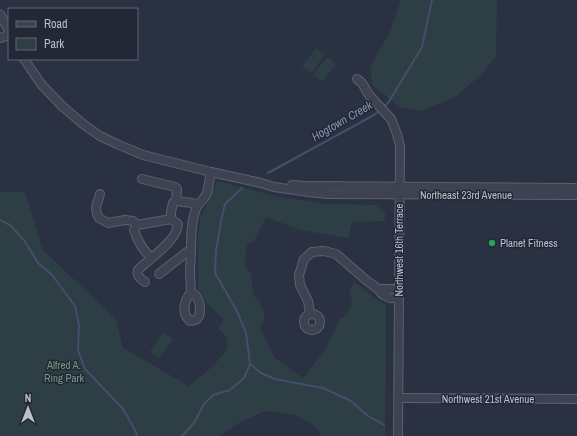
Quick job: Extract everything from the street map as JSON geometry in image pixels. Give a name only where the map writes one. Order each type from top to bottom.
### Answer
[{"type":"street","points":[[0,14],[8,29]]},
{"type":"street","name":"Northeast 23rd Avenue","points":[[25,60],[52,97],[72,115],[96,133],[117,144],[143,155],[211,172],[261,182],[274,187],[309,192],[340,194],[399,190],[577,189]]},
{"type":"street","name":"Northwest 16th Terrace","points":[[357,79],[362,83],[369,94],[391,119],[400,146],[398,436]]},
{"type":"street","points":[[190,292],[191,234],[197,206],[207,193],[211,172]]},
{"type":"street","points":[[142,179],[175,187],[177,190],[176,201],[173,203],[171,219]]},
{"type":"street","name":"Northeast 23rd Avenue","points":[[399,190],[577,195]]},
{"type":"street","points":[[100,194],[96,207],[99,218],[108,223],[125,220],[133,221],[137,225]]},
{"type":"street","points":[[176,201],[192,203],[197,206]]},
{"type":"street","points":[[137,225],[171,219],[178,224],[178,231],[170,242],[138,270],[138,276],[145,282]]},
{"type":"street","points":[[137,225],[134,230],[137,239],[142,248],[151,258]]},
{"type":"street","points":[[178,231],[191,234]]},
{"type":"street","points":[[310,314],[308,301],[300,285],[299,275],[304,259],[312,252],[324,251],[336,254],[378,289],[383,295],[390,298],[399,298]]},
{"type":"street","points":[[159,274],[187,252],[191,252]]},
{"type":"street","points":[[378,289],[399,289]]},
{"type":"street","name":"Northwest 21st Avenue","points":[[399,398],[577,399]]},
{"type":"green space","points":[[400,0],[497,0],[496,56],[482,74],[454,98],[421,111],[400,107],[373,86],[370,67],[390,32]]},
{"type":"green space","points":[[316,48],[325,55],[311,73],[302,66]]},
{"type":"green space","points":[[327,57],[336,64],[322,82],[313,75]]},
{"type":"green space","name":"Alfred A. Ring Park","points":[[217,181],[279,197],[327,204],[376,205],[385,212],[385,221],[352,222],[348,238],[300,230],[266,217],[254,241],[247,245],[244,265],[251,273],[253,295],[260,302],[265,317],[260,329],[274,357],[303,378],[324,351],[340,319],[348,314],[352,302],[349,289],[355,282],[386,305],[385,436],[321,436],[317,428],[297,415],[265,411],[237,424],[220,436],[0,436],[0,192],[25,192],[43,250],[116,319],[123,348],[189,386],[214,365],[228,348],[227,337],[218,329],[224,319],[208,305],[198,289],[198,234],[200,218]]},
{"type":"green space","points":[[164,333],[173,339],[159,358],[150,351]]},
{"type":"waterway","name":"Hogtown Creek","points":[[382,108],[388,103],[422,47],[432,0]]},
{"type":"waterway","name":"Hogtown Creek","points":[[268,173],[379,111]]},
{"type":"waterway","name":"Hogtown Creek","points":[[242,188],[225,204],[216,251],[215,273],[237,311],[246,333],[250,364]]},
{"type":"waterway","points":[[0,220],[10,225],[24,240],[38,263],[52,275],[75,306],[79,325],[78,350],[85,369],[123,409],[137,436]]},
{"type":"waterway","points":[[250,364],[261,373],[275,379],[323,388],[351,401],[368,416],[384,425]]},
{"type":"waterway","points":[[182,436],[194,423],[204,404],[213,395],[230,390],[244,378],[250,364]]},
{"type":"place","name":"Planet Fitness","points":[[492,243]]}]
